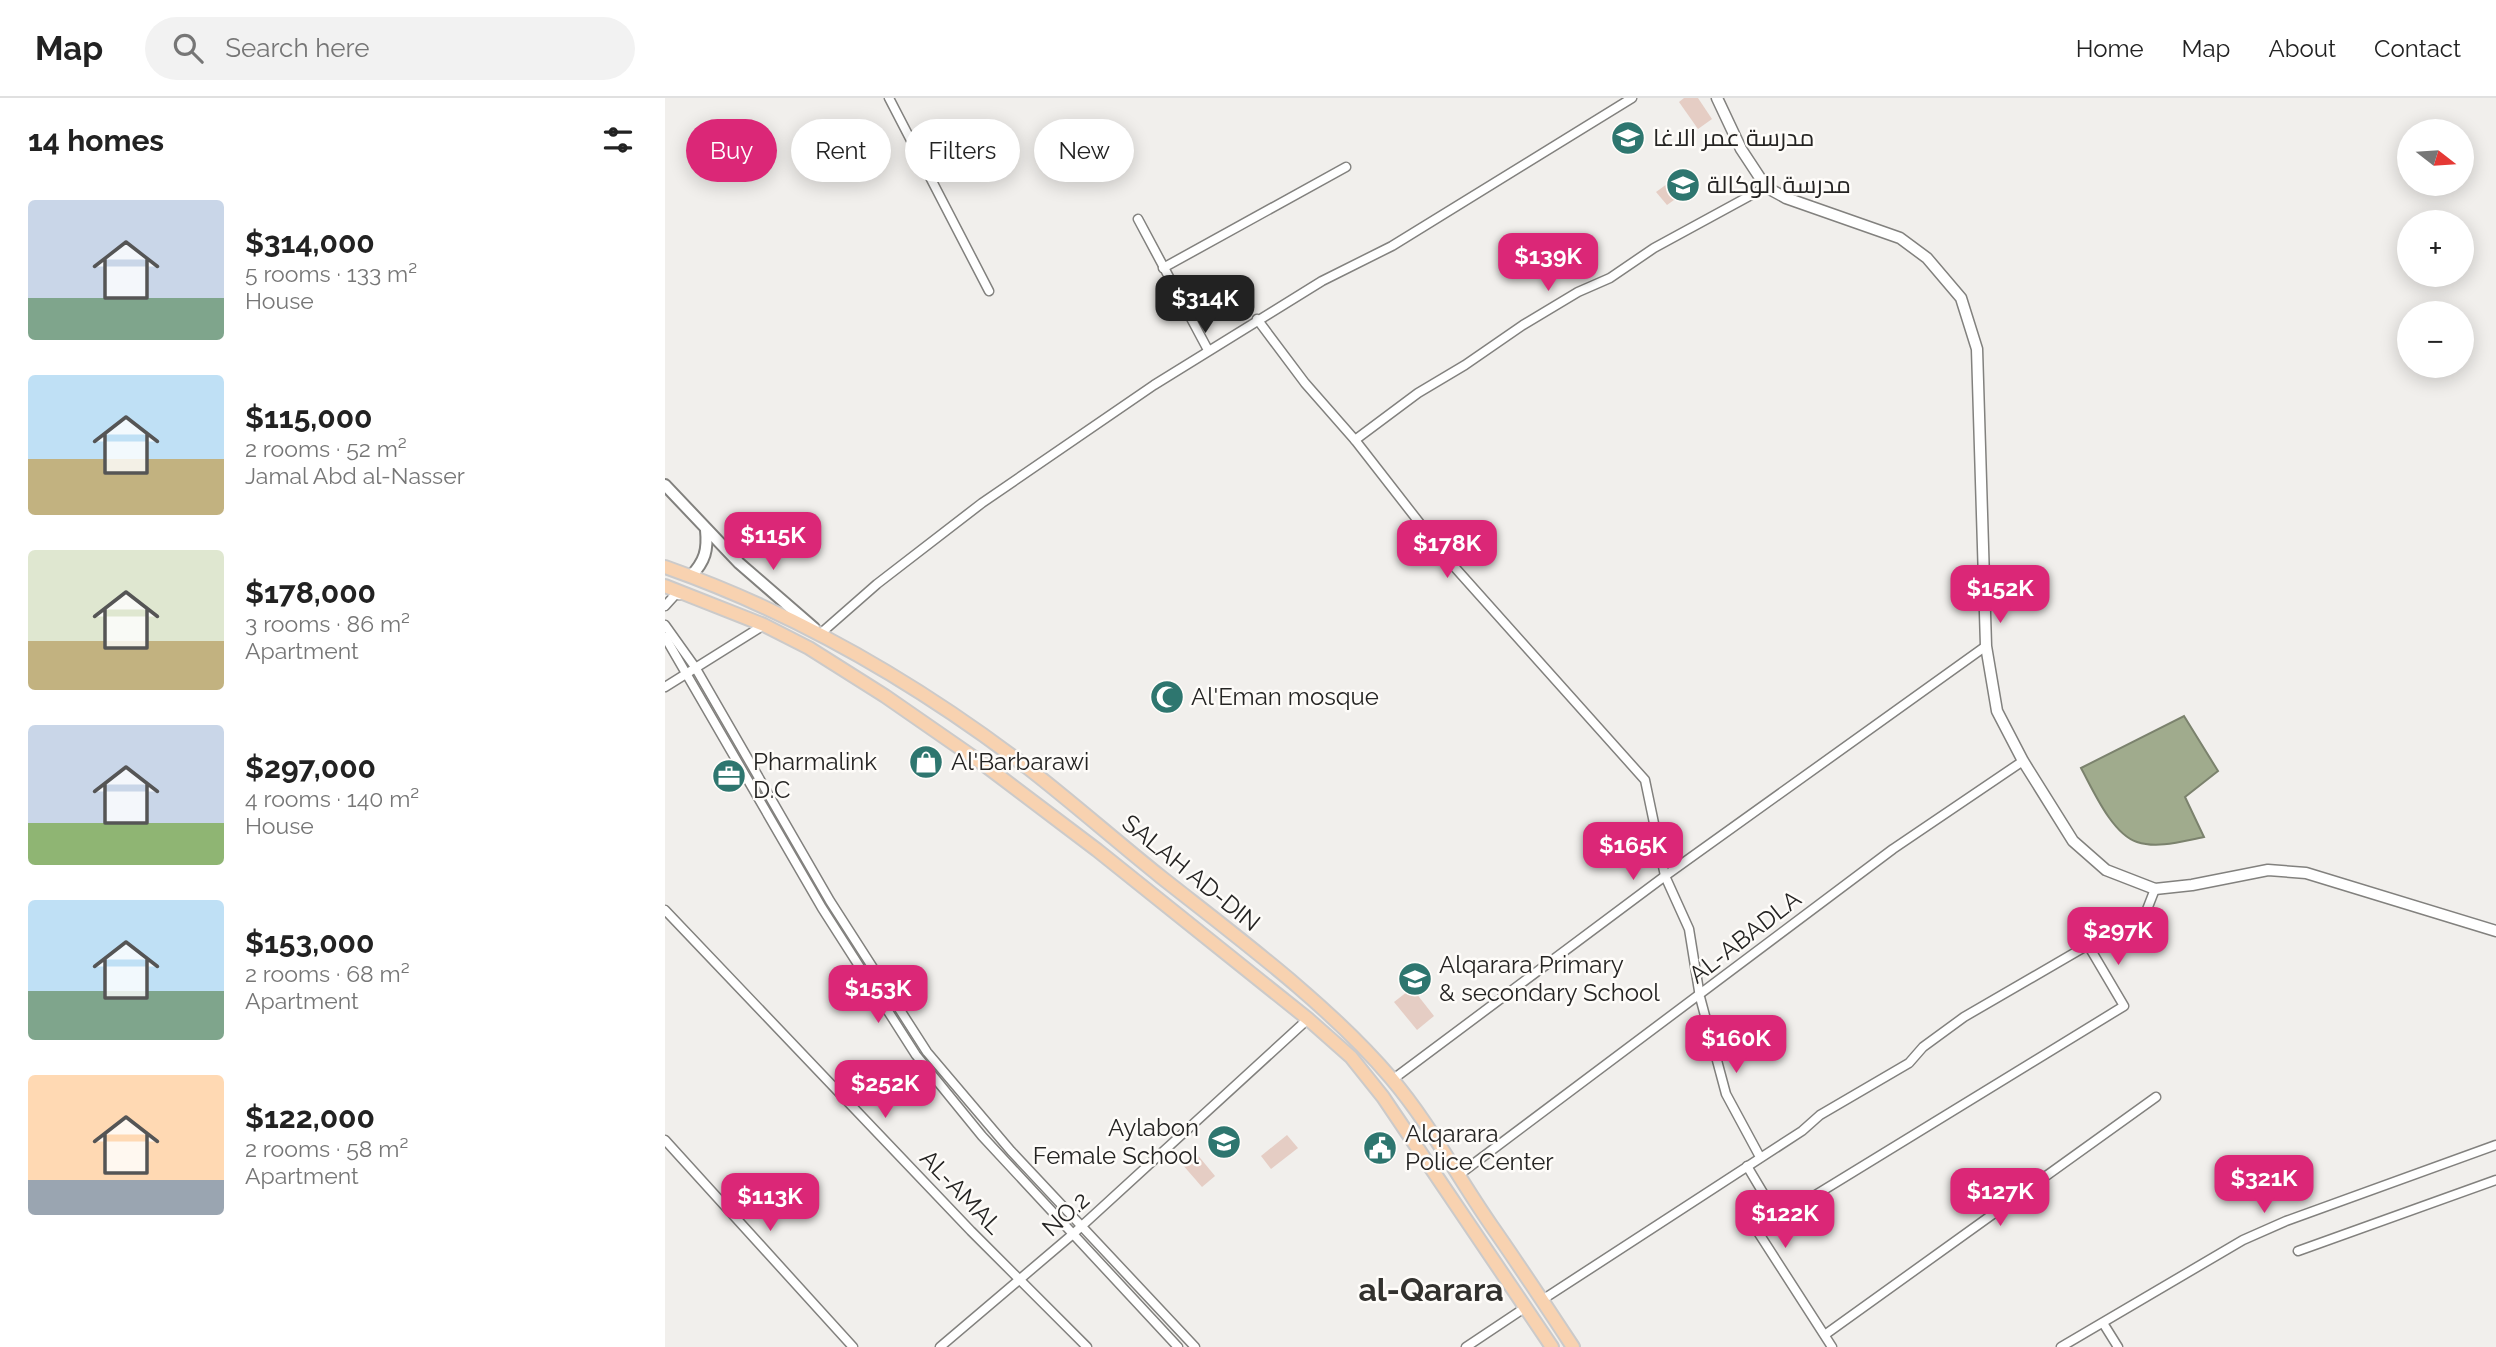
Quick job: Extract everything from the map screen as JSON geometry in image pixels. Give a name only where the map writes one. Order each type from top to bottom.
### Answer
[{"type":"highway","name":"SALAH AD-DIN","points":[[665,567],[820,634],[967,724],[1033,772],[1255,952],[1363,1047],[1392,1080],[1460,1174],[1573,1347]]},
{"type":"highway","name":"SALAH AD-DIN","points":[[665,586],[764,625],[809,648],[885,696],[1019,790],[1308,1019],[1350,1057],[1383,1097],[1552,1347]]},
{"type":"highway","points":[[1019,790],[1019,776],[1033,772]]},
{"type":"highway","points":[[1462,1211],[1466,1202],[1477,1201]]},
{"type":"highway","points":[[1483,1244],[1495,1243],[1499,1235]]},
{"type":"main road","points":[[665,485],[706,530],[820,634]]},
{"type":"main road","points":[[691,576],[701,564],[708,547],[706,530]]},
{"type":"street","points":[[889,98],[989,292]]},
{"type":"street","points":[[820,634],[877,584],[982,503],[1208,350],[1322,281],[1392,246],[1632,98]]},
{"type":"street","points":[[1717,98],[1741,149],[1766,187],[1786,198],[1900,238],[1927,258],[1961,298],[1977,349],[1986,646],[1997,710],[2023,761],[2073,841],[2106,870],[2155,889],[2192,885],[2268,870],[2306,873],[2496,931]]},
{"type":"street","points":[[1163,268],[1346,167]]},
{"type":"street","points":[[1355,440],[1418,393],[1465,366],[1534,318],[1578,292],[1610,278],[1654,248],[1766,187]]},
{"type":"street","points":[[1138,219],[1208,350]]},
{"type":"street","points":[[1257,320],[1304,383],[1355,440],[1450,562],[1645,780],[1665,876],[1689,929],[1700,997],[1730,1104],[1760,1157]]},
{"type":"street","points":[[665,606],[675,595],[687,594]]},
{"type":"street","points":[[665,625],[830,901],[927,1052],[965,1100],[1195,1347]]},
{"type":"street","points":[[665,687],[764,625]]},
{"type":"street","points":[[665,637],[691,669],[822,908],[895,1026],[938,1084],[982,1136],[1178,1347]]},
{"type":"street","points":[[1392,1080],[1665,876],[1986,646]]},
{"type":"street","name":"AL-ABADLA","points":[[1460,1174],[1700,997],[1884,856],[2023,761]]},
{"type":"street","points":[[1542,1300],[1802,1131],[1820,1115],[1909,1063],[1923,1047],[1964,1017],[2146,912],[2155,889]]},
{"type":"street","name":"AL-AMAL","points":[[665,910],[1087,1347]]},
{"type":"street","points":[[1832,1347],[1758,1232],[2124,1006],[2088,945]]},
{"type":"street","name":"NO.2","points":[[940,1347],[1021,1281],[1308,1019]]},
{"type":"street","points":[[1826,1334],[2156,1097]]},
{"type":"street","points":[[665,1140],[853,1347]]},
{"type":"street","points":[[2061,1347],[2243,1240],[2285,1221],[2496,1145]]},
{"type":"street","points":[[1747,1166],[1778,1218]]},
{"type":"street","points":[[2298,1251],[2496,1180]]},
{"type":"street","points":[[1466,1347],[1526,1307]]},
{"type":"street","points":[[2103,1323],[2118,1347]]},
{"type":"shaded area","points":[[1684,98],[1698,98],[1712,119],[1698,129],[1679,102]]},
{"type":"shaded area","points":[[1678,176],[1688,190],[1667,205],[1656,192]]},
{"type":"shaded area","points":[[2184,716],[2218,771],[2185,797],[2204,837],[2162,845],[2137,842],[2111,821],[2081,768]]},
{"type":"shaded area","points":[[1412,988],[1434,1016],[1417,1030],[1394,1002]]},
{"type":"shaded area","points":[[1287,1135],[1298,1148],[1271,1169],[1261,1156]]},
{"type":"shaded area","points":[[1196,1153],[1215,1176],[1202,1187],[1182,1164]]},
{"type":"place","name":"مدرسة عمر الاغا","points":[[1628,138]]},
{"type":"place","name":"مدرسة الوكالة","points":[[1683,185]]},
{"type":"place","name":"Al'Eman mosque","points":[[1167,697]]},
{"type":"place","name":"Al'Barbarawi","points":[[926,762]]},
{"type":"place","name":"Pharmalink D.C","points":[[729,776]]},
{"type":"place","name":"Alqarara Primary & secondary School","points":[[1415,979]]},
{"type":"place","name":"Aylabon Female School","points":[[1224,1142]]},
{"type":"place","name":"Alqarara Police Center","points":[[1380,1148]]},
{"type":"district","name":"al-Qarara","points":[[1431,1290]]}]
